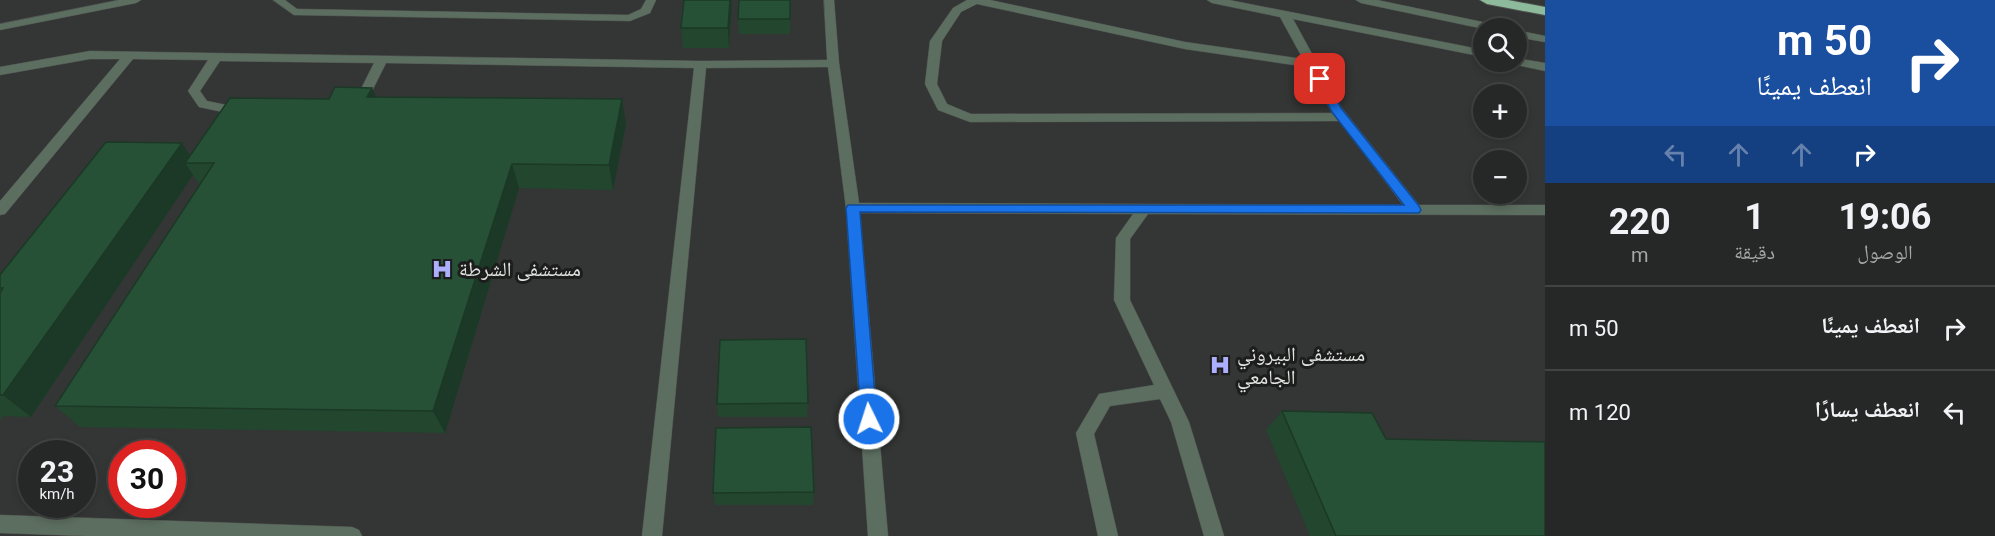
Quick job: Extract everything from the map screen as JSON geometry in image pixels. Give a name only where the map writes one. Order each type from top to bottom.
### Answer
[{"type":"highway","points":[[1487,0],[1545,11]]},
{"type":"street","points":[[0,27],[136,0]]},
{"type":"street","points":[[278,0],[294,12],[630,18],[646,11],[651,0]]},
{"type":"street","points":[[366,0],[366,14]]},
{"type":"street","points":[[829,0],[833,63],[853,208],[878,536]]},
{"type":"street","points":[[1313,64],[1250,58],[1150,40],[975,0],[957,10],[936,41],[930,84],[942,107],[970,118],[1342,117]]},
{"type":"street","points":[[1212,0],[1473,52]]},
{"type":"street","points":[[1361,0],[1473,23]]},
{"type":"street","points":[[1285,15],[1342,117],[1415,210]]},
{"type":"street","points":[[1527,35],[1545,39]]},
{"type":"street","points":[[0,70],[90,56],[700,65],[833,63]]},
{"type":"street","points":[[0,210],[129,56]]},
{"type":"street","points":[[216,58],[194,90],[203,104],[234,112],[257,112]]},
{"type":"street","points":[[339,109],[363,98],[382,60]]},
{"type":"street","points":[[1527,63],[1545,67]]},
{"type":"street","points":[[652,536],[700,65]]},
{"type":"street","points":[[853,208],[1545,210]]},
{"type":"street","points":[[1143,210],[1124,238],[1122,300],[1180,422],[1214,536]]},
{"type":"street","points":[[1108,536],[1085,434],[1105,399],[1165,390]]},
{"type":"street","points":[[0,524],[352,536]]},
{"type":"building","points":[[684,0],[730,0],[728,28],[681,28]]},
{"type":"building","points":[[739,0],[790,0],[790,19],[738,19]]},
{"type":"building","points":[[335,87],[372,88],[367,97],[622,99],[609,165],[512,164],[433,411],[55,406],[214,163],[185,163],[230,98],[329,99]]},
{"type":"building","points":[[106,142],[182,143],[3,395],[0,395],[0,293],[3,288],[0,288],[0,275]]},
{"type":"building","points":[[806,339],[808,403],[717,404],[720,340]]},
{"type":"building","points":[[1282,411],[1372,413],[1386,439],[1545,442],[1545,536],[1336,536]]},
{"type":"building","points":[[811,427],[814,492],[713,493],[716,428]]},
{"type":"place","name":"مستشفى الشرطة","points":[[442,269]]},
{"type":"place","name":"مستشفى البيروني الجامعي","points":[[1220,365]]},
{"type":"route","points":[[869,419],[853,208],[1415,210],[1336,109],[1320,79]]}]
